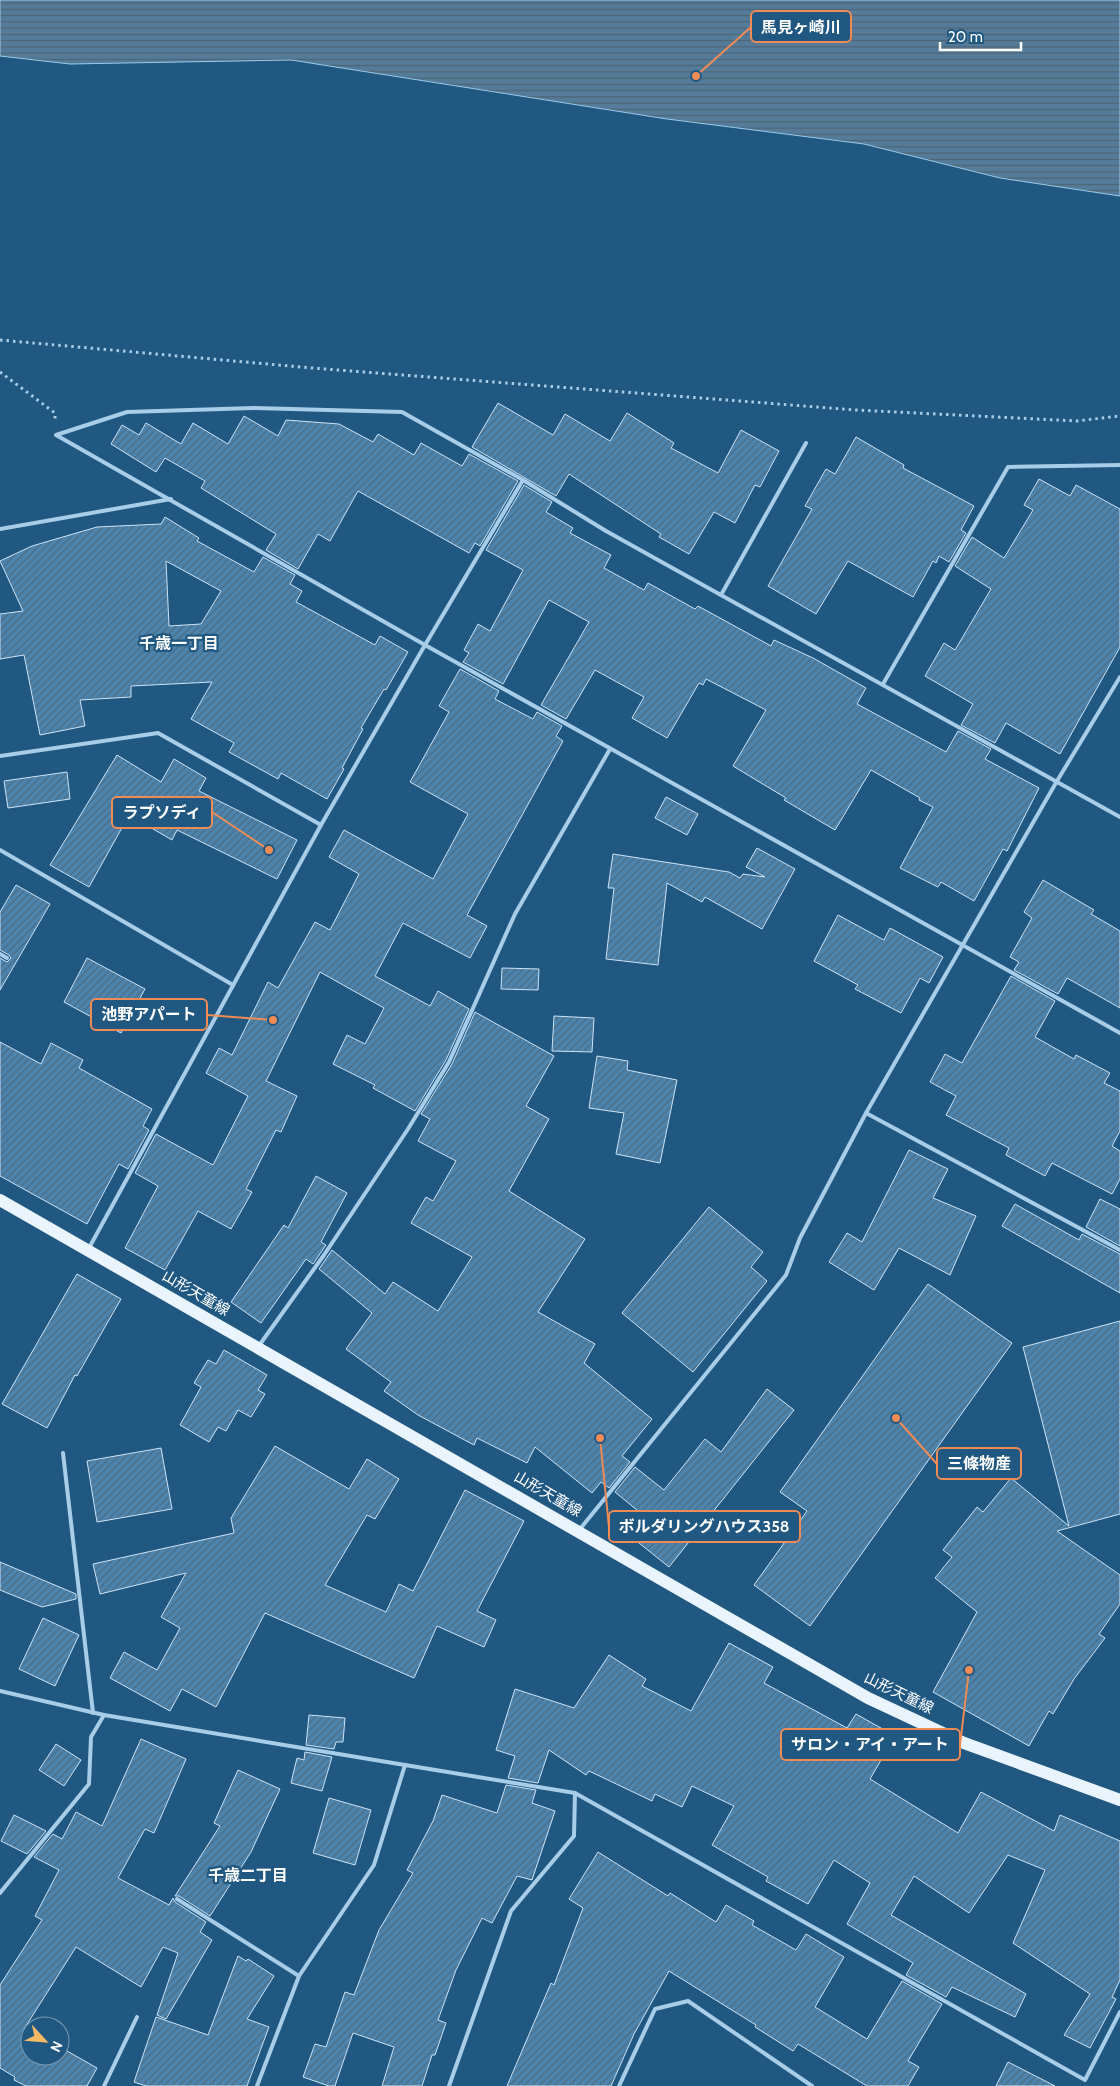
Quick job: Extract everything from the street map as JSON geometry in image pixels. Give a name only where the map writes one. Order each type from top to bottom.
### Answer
[{"type":"main road","name":"山形天童線","points":[[0,1200],[579,1530],[868,1698],[964,1743],[1120,1800]]},
{"type":"lane","points":[[56,435],[127,412],[253,408],[402,412],[523,480],[606,531],[1120,817]]},
{"type":"lane","points":[[56,435],[425,645],[1120,1034]]},
{"type":"lane","points":[[721,595],[806,443]]},
{"type":"lane","points":[[883,684],[1008,467],[1120,465]]},
{"type":"lane","points":[[88,1250],[321,825],[523,480]]},
{"type":"lane","points":[[0,529],[171,499]]},
{"type":"lane","points":[[579,1530],[786,1275],[800,1238],[866,1112],[1057,781],[1120,677]]},
{"type":"lane","points":[[0,756],[158,733],[321,825]]},
{"type":"lane","points":[[258,1347],[324,1255],[408,1129],[449,1062],[515,914],[610,749]]},
{"type":"lane","points":[[0,850],[233,985]]},
{"type":"lane","points":[[0,954],[7,958]]},
{"type":"lane","points":[[866,1112],[1120,1250]]},
{"type":"lane","points":[[63,1453],[93,1713]]},
{"type":"lane","points":[[0,1691],[104,1715],[575,1793],[1085,2080]]},
{"type":"lane","points":[[0,1893],[90,1784],[91,1736],[104,1715]]},
{"type":"lane","points":[[257,2086],[299,1976],[374,1865],[405,1765]]},
{"type":"lane","points":[[449,2086],[511,1911],[574,1836],[575,1793]]},
{"type":"lane","points":[[177,1899],[299,1976]]},
{"type":"lane","points":[[619,2086],[656,2009],[688,2001],[813,2086]]},
{"type":"lane","points":[[1082,2086],[1120,2012]]},
{"type":"lane","points":[[104,2086],[137,2017]]},
{"type":"path","points":[[0,340],[303,367],[856,410],[1076,421],[1120,416]]},
{"type":"path","points":[[0,372],[55,413],[56,435]]},
{"type":"water","points":[[0,0],[1120,0],[1120,196],[1000,178],[864,144],[667,119],[291,60],[70,64],[0,56]]},
{"type":"building","points":[[498,403],[553,435],[565,414],[610,441],[627,413],[674,443],[671,448],[718,473],[741,430],[779,451],[760,487],[755,485],[735,523],[714,512],[689,554],[659,537],[661,534],[569,474],[556,496],[472,447]]},
{"type":"building","points":[[244,416],[278,436],[286,420],[339,424],[373,442],[378,434],[414,455],[421,443],[462,466],[469,454],[518,481],[480,546],[475,543],[469,553],[358,491],[330,541],[318,534],[298,569],[266,550],[276,534],[201,488],[205,481],[165,458],[156,472],[111,444],[122,425],[139,435],[146,423],[181,444],[193,423],[228,444]]},
{"type":"building","points":[[856,437],[904,465],[903,468],[974,506],[961,530],[966,533],[949,562],[939,556],[936,563],[933,561],[913,597],[848,561],[816,614],[768,586],[812,509],[805,506],[826,469],[835,474]]},
{"type":"building","points":[[1039,479],[1070,496],[1076,485],[1120,509],[1120,647],[1060,754],[1006,723],[995,743],[961,725],[973,704],[925,676],[944,643],[955,650],[991,589],[955,566],[972,537],[1004,558],[1033,510],[1024,505]]},
{"type":"building","points":[[524,485],[552,502],[546,512],[573,528],[570,533],[611,555],[604,568],[644,590],[648,583],[695,609],[698,606],[771,646],[774,640],[813,658],[866,688],[857,704],[946,752],[958,731],[991,749],[985,759],[1039,788],[1007,851],[1003,849],[974,901],[941,882],[938,887],[900,868],[933,807],[871,770],[835,830],[784,800],[786,798],[733,766],[766,710],[706,679],[703,685],[699,683],[667,738],[632,718],[644,697],[595,670],[566,719],[541,705],[589,622],[549,600],[503,684],[463,662],[469,653],[464,650],[478,624],[490,631],[523,570],[486,550]]},
{"type":"building","points":[[165,517],[199,538],[197,541],[254,572],[263,557],[295,575],[290,584],[302,591],[296,602],[375,645],[380,636],[408,652],[361,728],[363,729],[342,768],[344,769],[327,799],[281,773],[278,779],[229,752],[234,743],[191,719],[212,682],[131,686],[131,697],[80,700],[85,726],[40,735],[24,655],[0,659],[0,614],[23,611],[0,561],[32,546],[97,527],[161,524]],"holes":[[[166,561],[221,591],[201,624],[169,626]]]},
{"type":"building","points":[[460,669],[499,691],[495,699],[533,719],[537,712],[562,726],[556,736],[563,741],[467,915],[487,926],[470,958],[403,923],[375,976],[430,1006],[438,991],[469,1009],[446,1060],[415,1111],[373,1088],[375,1085],[333,1064],[347,1035],[365,1044],[384,1008],[320,972],[266,1081],[297,1096],[281,1132],[276,1130],[246,1189],[252,1192],[231,1229],[198,1211],[165,1270],[125,1248],[158,1186],[135,1173],[156,1134],[213,1165],[248,1096],[206,1073],[219,1048],[232,1055],[268,982],[278,988],[315,922],[330,930],[359,874],[329,857],[344,830],[433,879],[468,814],[410,782],[449,712],[439,706]]},
{"type":"building","points":[[117,755],[161,782],[174,759],[206,778],[199,791],[297,840],[277,879],[177,830],[172,840],[129,815],[89,887],[50,865]]},
{"type":"building","points":[[67,772],[70,799],[8,808],[4,781]]},
{"type":"building","points":[[666,797],[698,814],[687,835],[655,818]]},
{"type":"building","points":[[757,848],[795,869],[762,929],[705,897],[702,902],[667,883],[658,965],[606,959],[614,888],[608,888],[613,854],[729,872],[740,878],[743,874],[765,877],[746,867]]},
{"type":"building","points":[[1043,880],[1094,910],[1091,914],[1120,931],[1120,1008],[1067,978],[1058,994],[1014,970],[1019,962],[1010,957],[1032,918],[1024,912]]},
{"type":"building","points":[[16,885],[50,904],[0,990],[0,958],[7,962],[11,958],[0,950],[0,912]]},
{"type":"building","points":[[838,915],[884,940],[890,928],[943,957],[929,983],[920,978],[901,1013],[855,989],[858,985],[814,961]]},
{"type":"building","points":[[87,958],[145,989],[121,1033],[64,1002]]},
{"type":"building","points":[[502,968],[539,969],[538,990],[501,989]]},
{"type":"building","points":[[1011,976],[1055,1001],[1035,1037],[1074,1059],[1076,1055],[1110,1073],[1104,1083],[1120,1091],[1120,1131],[1112,1146],[1120,1151],[1120,1179],[1112,1194],[1052,1163],[1045,1176],[1006,1155],[1009,1148],[946,1115],[956,1096],[930,1082],[945,1054],[962,1063]]},
{"type":"building","points":[[475,1012],[554,1056],[526,1106],[549,1119],[509,1191],[585,1239],[538,1312],[595,1344],[584,1363],[652,1419],[622,1456],[630,1462],[609,1488],[601,1482],[592,1493],[535,1447],[527,1463],[477,1438],[474,1445],[418,1415],[384,1391],[391,1382],[346,1349],[372,1313],[319,1269],[332,1250],[385,1294],[393,1282],[438,1311],[472,1257],[411,1223],[426,1197],[433,1201],[456,1161],[418,1141],[430,1119],[421,1114],[452,1064]]},
{"type":"building","points":[[554,1016],[594,1018],[592,1052],[552,1051]]},
{"type":"building","points":[[0,1042],[41,1064],[51,1043],[83,1060],[79,1068],[152,1109],[143,1126],[149,1130],[128,1169],[119,1164],[87,1224],[0,1176]]},
{"type":"building","points":[[597,1056],[628,1061],[627,1070],[677,1080],[660,1163],[616,1154],[624,1113],[589,1108]]},
{"type":"building","points":[[909,1150],[948,1169],[933,1198],[976,1216],[950,1275],[899,1248],[874,1290],[829,1262],[847,1233],[862,1242]]},
{"type":"building","points":[[316,1176],[347,1193],[321,1242],[326,1245],[313,1264],[306,1259],[261,1323],[231,1302],[284,1225],[288,1228]]},
{"type":"building","points":[[1100,1199],[1120,1209],[1120,1246],[1086,1227]]},
{"type":"building","points":[[1015,1204],[1079,1240],[1082,1234],[1120,1254],[1120,1293],[1002,1226]]},
{"type":"building","points":[[709,1207],[763,1252],[751,1267],[767,1281],[693,1372],[622,1313]]},
{"type":"building","points":[[77,1274],[121,1299],[77,1376],[75,1375],[47,1428],[2,1404]]},
{"type":"building","points":[[928,1284],[1012,1343],[810,1626],[754,1585],[807,1511],[780,1492]]},
{"type":"building","points":[[1120,1321],[1120,1514],[1057,1531],[1120,1575],[1120,1604],[1099,1634],[1105,1638],[1074,1679],[1053,1714],[1049,1711],[1029,1746],[933,1692],[977,1612],[935,1578],[952,1557],[943,1550],[977,1507],[983,1512],[1011,1478],[1069,1526],[1023,1347]]},
{"type":"building","points":[[224,1350],[267,1375],[258,1390],[265,1394],[251,1417],[238,1410],[226,1431],[218,1427],[209,1442],[180,1425],[201,1387],[194,1383],[208,1360],[216,1364]]},
{"type":"building","points":[[767,1389],[794,1410],[669,1567],[634,1539],[649,1520],[615,1492],[635,1467],[664,1490],[705,1439],[721,1452]]},
{"type":"building","points":[[275,1446],[349,1489],[367,1459],[399,1479],[375,1519],[367,1515],[325,1585],[386,1612],[399,1584],[413,1591],[465,1490],[524,1521],[477,1611],[496,1620],[484,1647],[437,1626],[414,1678],[265,1613],[216,1707],[182,1689],[170,1711],[110,1678],[124,1652],[157,1670],[180,1628],[161,1617],[186,1573],[100,1594],[93,1564],[234,1533],[231,1518]]},
{"type":"building","points":[[161,1448],[172,1509],[97,1522],[87,1461]]},
{"type":"building","points":[[0,1562],[76,1594],[76,1599],[42,1607],[0,1590]]},
{"type":"building","points":[[43,1618],[79,1635],[55,1686],[19,1669]]},
{"type":"building","points":[[729,1643],[773,1667],[764,1683],[847,1728],[856,1714],[895,1736],[870,1779],[958,1833],[981,1792],[1054,1831],[1060,1815],[1120,1841],[1120,1980],[1112,1997],[1116,1999],[1090,2048],[1064,2035],[1090,1994],[1013,1943],[1045,1870],[1008,1855],[969,1913],[914,1876],[891,1915],[1026,1994],[1015,2017],[952,1987],[946,1997],[906,1975],[913,1963],[847,1924],[870,1883],[834,1860],[808,1904],[766,1881],[768,1877],[712,1845],[734,1806],[692,1786],[682,1807],[655,1794],[652,1801],[589,1771],[586,1775],[549,1750],[538,1783],[508,1778],[515,1756],[496,1750],[515,1689],[574,1708],[609,1655],[646,1679],[642,1686],[691,1711]]},
{"type":"building","points":[[309,1715],[345,1718],[343,1742],[336,1742],[334,1749],[306,1745]]},
{"type":"building","points":[[141,1739],[186,1759],[154,1833],[145,1829],[118,1878],[169,1905],[173,1898],[175,1902],[206,1922],[200,1932],[212,1940],[166,2019],[157,2015],[178,1953],[163,1947],[141,1987],[76,1947],[32,2016],[20,2016],[20,2066],[70,2066],[70,2053],[97,2068],[87,2086],[26,2086],[14,2080],[15,2077],[0,2068],[0,1985],[42,1920],[35,1916],[59,1870],[34,1857],[53,1834],[62,1839],[76,1812],[102,1826]]},
{"type":"building","points":[[56,1744],[81,1760],[64,1786],[39,1770]]},
{"type":"building","points":[[305,1752],[332,1757],[322,1791],[291,1783],[297,1758],[304,1760]]},
{"type":"building","points":[[238,1770],[280,1789],[251,1852],[210,1916],[179,1896],[175,1896],[220,1826],[214,1823]]},
{"type":"building","points":[[506,1785],[536,1790],[532,1803],[555,1811],[532,1880],[517,1876],[492,1923],[482,1918],[456,1970],[438,2020],[446,2023],[435,2055],[432,2055],[422,2086],[382,2086],[394,2047],[353,2033],[335,2086],[329,2086],[303,2077],[315,2044],[326,2047],[345,1992],[354,1995],[379,1930],[413,1873],[407,1870],[433,1821],[442,1795],[497,1813]]},
{"type":"building","points":[[329,1798],[371,1810],[355,1865],[313,1853]]},
{"type":"building","points":[[14,1815],[46,1831],[27,1854],[1,1841]]},
{"type":"building","points":[[598,1852],[668,1896],[670,1893],[716,1922],[726,1905],[754,1921],[752,1925],[796,1950],[806,1934],[844,1957],[815,2007],[867,2039],[902,1981],[942,2004],[908,2061],[919,2067],[908,2086],[867,2086],[798,2044],[793,2051],[755,2027],[756,2025],[669,1971],[634,2034],[611,2086],[507,2086],[551,1983],[554,1985],[583,1908],[569,1899]]},
{"type":"building","points":[[238,1956],[246,1961],[248,1959],[274,1976],[247,2019],[269,2027],[247,2086],[146,2086],[134,2082],[156,2017],[208,2035]]},
{"type":"building","points":[[1008,2062],[1055,2086],[996,2086]]},
{"type":"place","name":"馬見ヶ崎川","points":[[696,76]]},
{"type":"place","name":"ラプソディ","points":[[269,850]]},
{"type":"place","name":"池野アパート","points":[[273,1020]]},
{"type":"place","name":"三條物産","points":[[896,1418]]},
{"type":"place","name":"ボルダリングハウス358","points":[[600,1438]]},
{"type":"place","name":"サロン・アイ・アート","points":[[969,1670]]},
{"type":"district","name":"千歳一丁目","points":[[179,643]]},
{"type":"district","name":"千歳二丁目","points":[[248,1875]]}]
